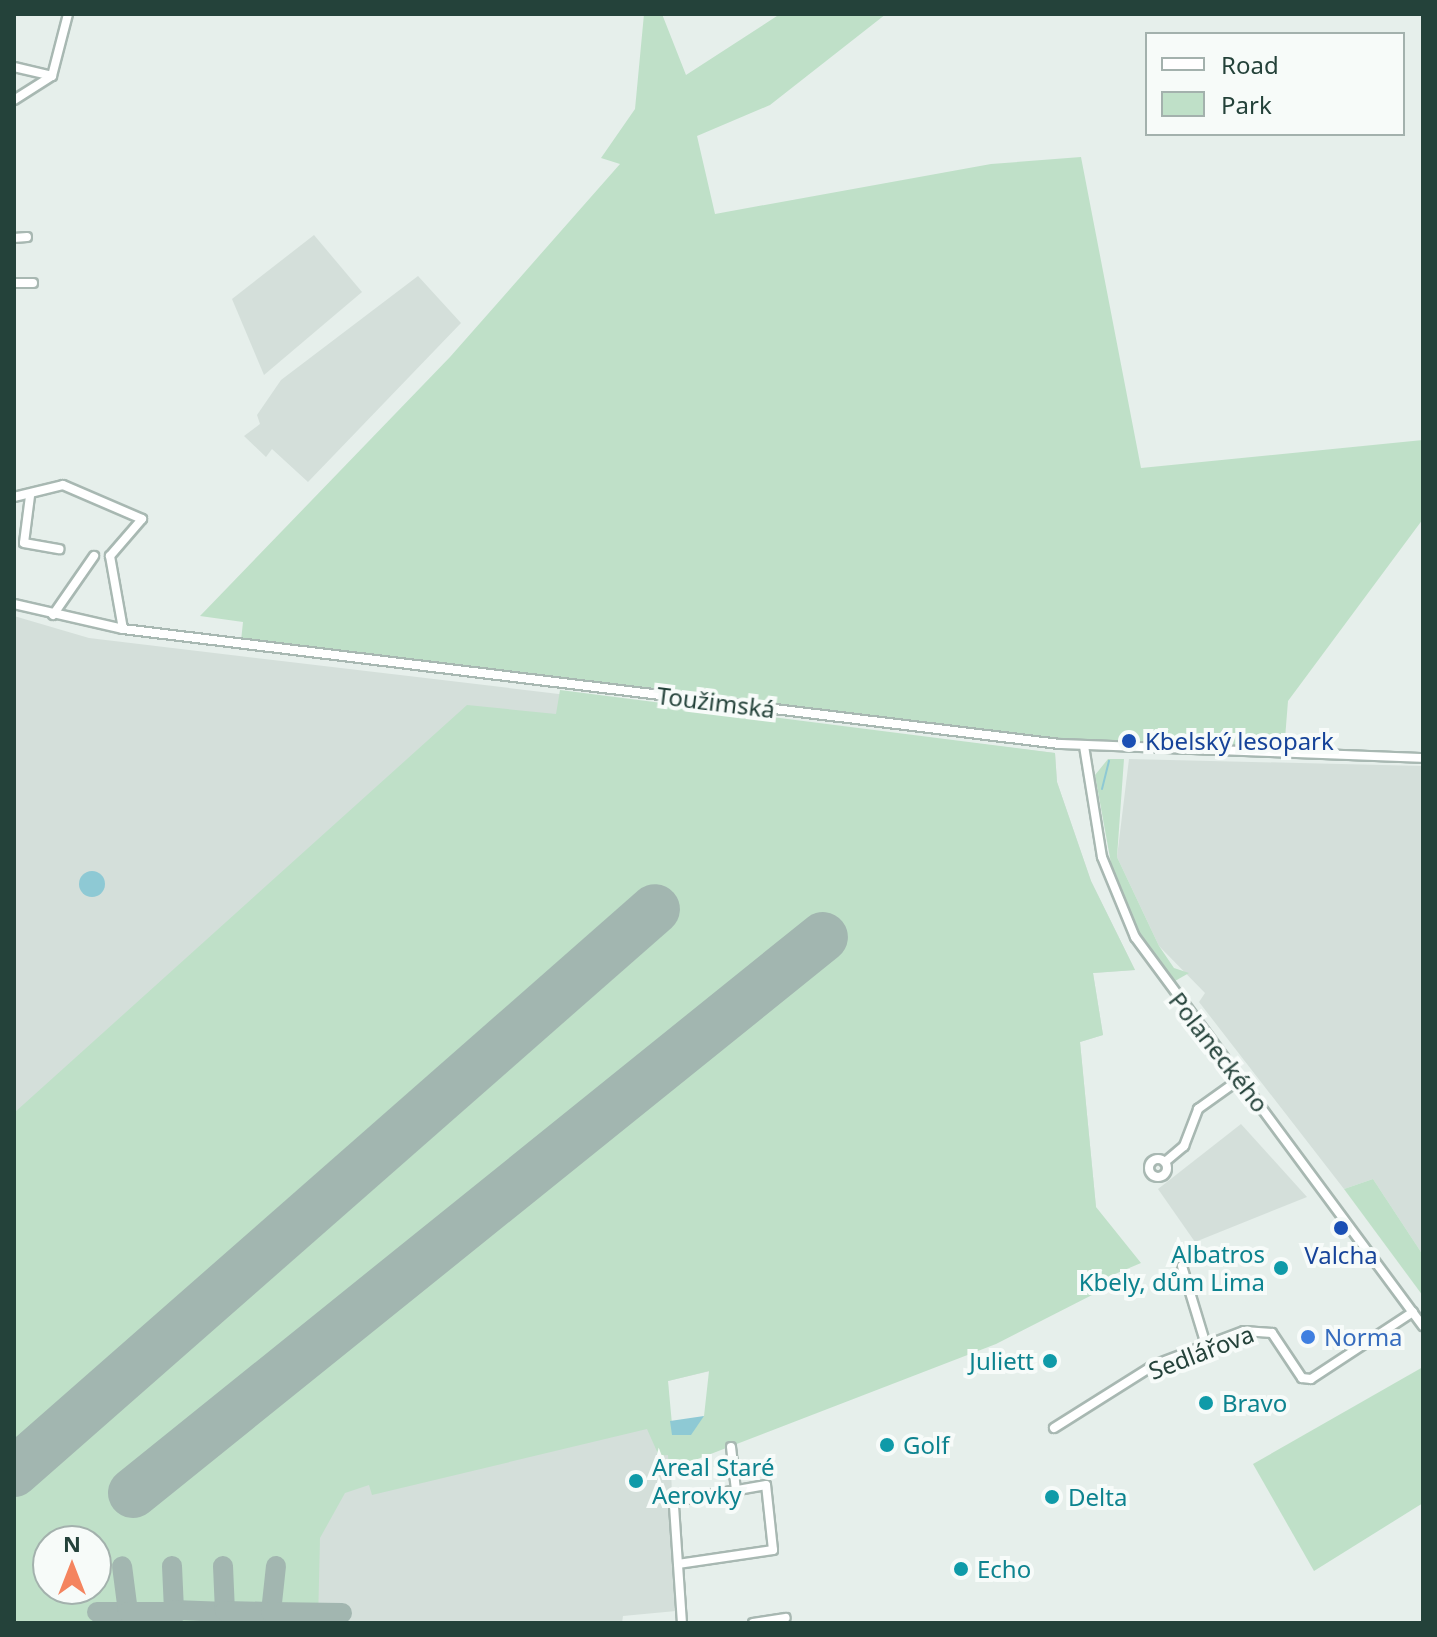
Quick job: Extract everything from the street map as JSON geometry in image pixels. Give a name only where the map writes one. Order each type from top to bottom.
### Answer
[{"type":"street","points":[[14,100],[52,76],[68,14]]},
{"type":"street","points":[[14,67],[52,76]]},
{"type":"street","points":[[14,238],[27,237]]},
{"type":"street","points":[[14,283],[33,283]]},
{"type":"street","points":[[14,497],[30,496],[63,485],[142,519],[110,556],[123,629]]},
{"type":"street","points":[[30,496],[19,542],[59,549]]},
{"type":"street","points":[[53,615],[94,556]]},
{"type":"street","name":"Toužimská","points":[[14,604],[123,629],[1084,746],[1423,758]]},
{"type":"street","name":"Polaneckého","points":[[1084,746],[1099,843],[1120,906],[1163,979],[1423,1326]]},
{"type":"street","points":[[1165,1162],[1184,1146],[1198,1109],[1240,1079]]},
{"type":"street","points":[[1182,1266],[1206,1345]]},
{"type":"street","name":"Sedlářova","points":[[1054,1428],[1154,1365],[1206,1345],[1266,1329],[1302,1378],[1311,1379],[1413,1312]]},
{"type":"street","points":[[731,1447],[736,1490]]},
{"type":"street","points":[[678,1564],[773,1550],[766,1485],[675,1501],[678,1564],[682,1623]]},
{"type":"street","points":[[753,1623],[786,1618]]},
{"type":"shaded area","points":[[314,235],[362,292],[264,375],[232,299]]},
{"type":"shaded area","points":[[418,276],[461,323],[308,482],[272,449],[266,457],[244,436],[260,424],[257,415],[281,380]]},
{"type":"shaded area","points":[[14,616],[89,638],[1055,753],[1057,782],[1091,881],[1135,970],[1093,973],[1103,1035],[1080,1042],[1096,1207],[807,1348],[668,1381],[676,1611],[623,1616],[622,1623],[14,1623]]},
{"type":"shaded area","points":[[1129,759],[1423,766],[1423,1255],[1373,1179],[1344,1189],[1199,1002],[1205,993],[1159,946],[1117,857]]},
{"type":"shaded area","points":[[1241,1124],[1307,1197],[1195,1242],[1158,1189]]},
{"type":"green space","points":[[644,14],[662,14],[686,75],[780,14],[886,14],[770,105],[697,136],[715,214],[991,164],[1081,157],[1141,468],[1423,440],[1423,519],[1288,701],[1284,751],[1062,739],[241,641],[243,622],[200,616],[450,357],[620,164],[601,158],[635,109]]},
{"type":"green space","points":[[560,690],[1055,753],[1057,782],[1091,881],[1135,970],[1093,973],[1103,1035],[1080,1042],[1096,1207],[1141,1263],[1089,1285],[1094,1294],[996,1344],[669,1470],[668,1455],[659,1456],[647,1429],[372,1495],[369,1485],[345,1493],[320,1538],[318,1623],[14,1623],[14,1113],[467,705],[556,714]],"holes":[[[709,1371],[704,1416],[673,1435],[668,1381]]]},
{"type":"green space","points":[[1108,759],[1124,759],[1117,857],[1159,946],[1174,968],[1189,973],[1175,981],[1141,936],[1114,880],[1095,775]]},
{"type":"green space","points":[[1373,1179],[1423,1255],[1423,1296],[1344,1189]]},
{"type":"green space","points":[[1423,1367],[1423,1503],[1314,1571],[1253,1464]]},
{"type":"water","points":[[92,871],[101,875],[105,884],[101,893],[92,897],[83,893],[79,884],[83,875]]},
{"type":"water","points":[[704,1416],[691,1435],[672,1435],[670,1421]]},
{"type":"waterway","points":[[1102,789],[1109,761]]},
{"type":"taxiway","points":[[97,1612],[128,1612],[122,1566]]},
{"type":"taxiway","points":[[172,1566],[174,1610],[227,1612]]},
{"type":"taxiway","points":[[223,1566],[225,1611],[271,1612]]},
{"type":"taxiway","points":[[276,1566],[271,1612],[342,1613]]},
{"type":"taxiway","points":[[128,1612],[178,1612]]},
{"type":"runway","points":[[14,1472],[655,909]]},
{"type":"runway","points":[[133,1493],[823,937]]},
{"type":"place","name":"Kbelský lesopark","points":[[1129,741]]},
{"type":"place","name":"Valcha","points":[[1341,1228]]},
{"type":"place","name":"Albatros Kbely, dům Lima","points":[[1281,1268]]},
{"type":"place","name":"Norma","points":[[1308,1337]]},
{"type":"place","name":"Juliett","points":[[1050,1361]]},
{"type":"place","name":"Bravo","points":[[1206,1403]]},
{"type":"place","name":"Golf","points":[[887,1445]]},
{"type":"place","name":"Areal Staré Aerovky","points":[[636,1481]]},
{"type":"place","name":"Delta","points":[[1052,1497]]},
{"type":"place","name":"Echo","points":[[961,1569]]}]
